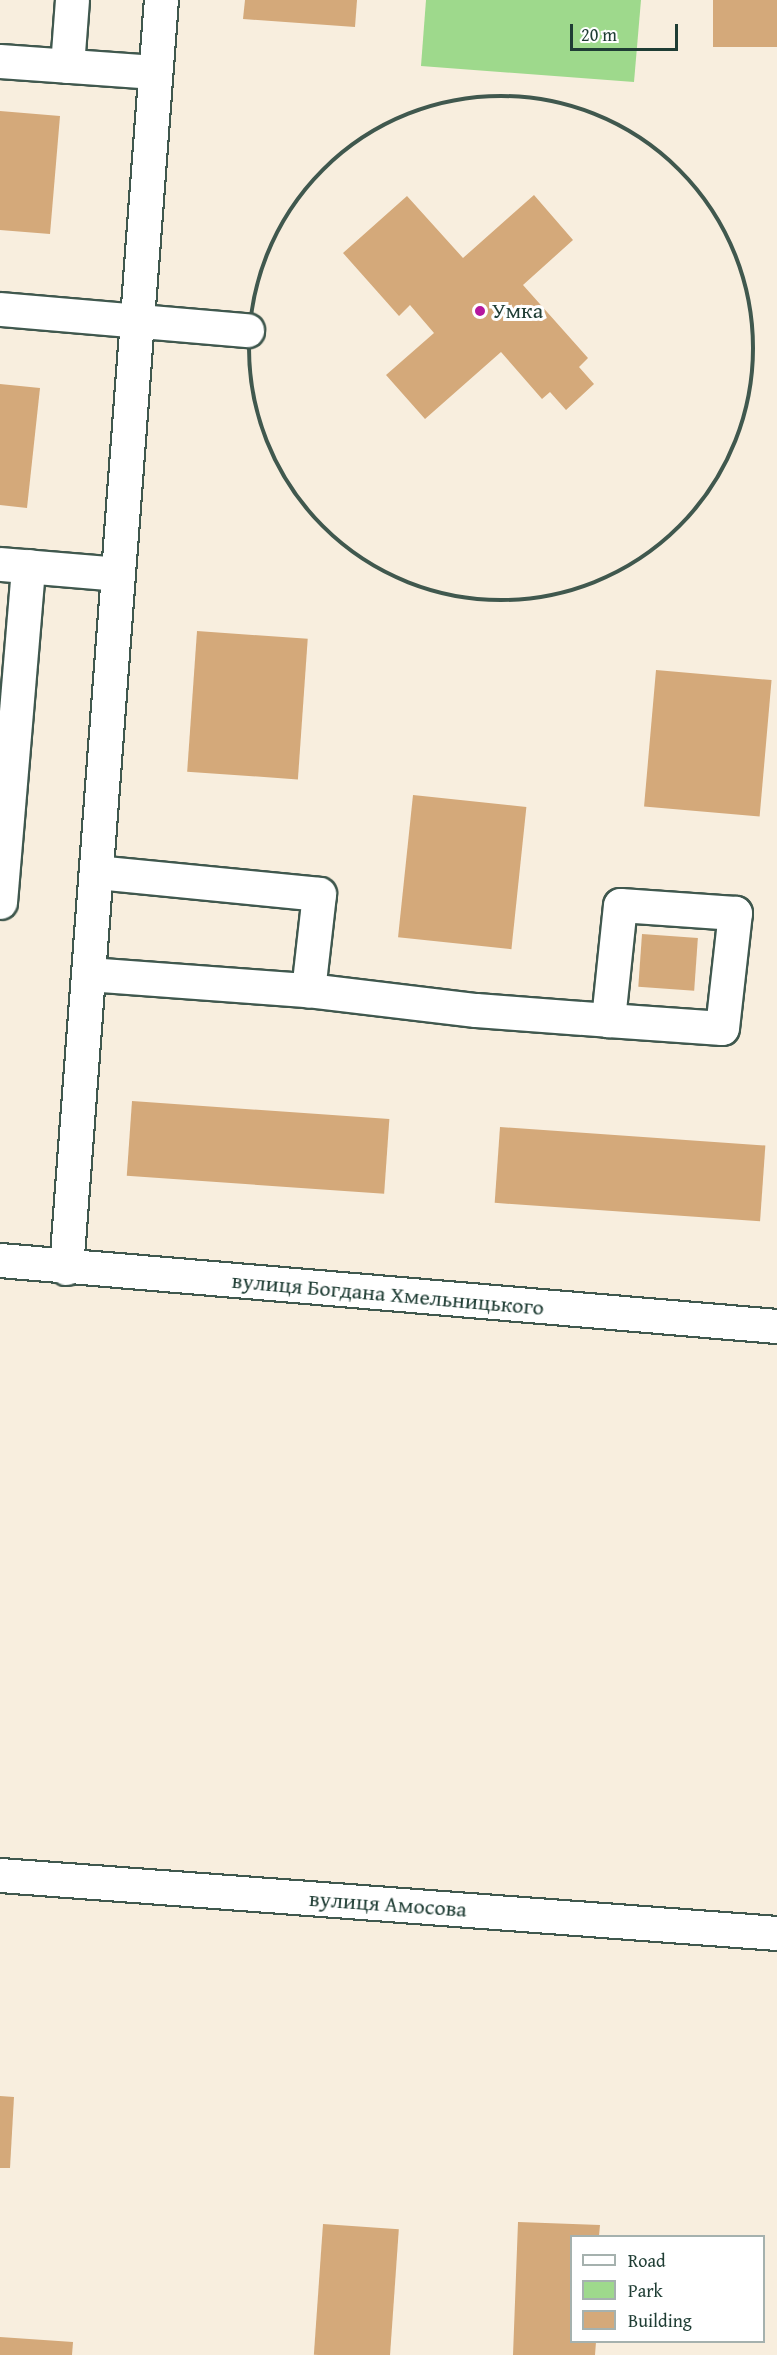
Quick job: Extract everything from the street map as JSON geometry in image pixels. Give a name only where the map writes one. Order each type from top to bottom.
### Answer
[{"type":"street","points":[[67,66],[72,0]]},
{"type":"street","points":[[66,1268],[161,0]]},
{"type":"street","points":[[0,61],[155,72]]},
{"type":"street","points":[[0,309],[247,330]]},
{"type":"street","points":[[0,902],[14,565],[118,574]]},
{"type":"street","points":[[96,872],[319,894],[308,990]]},
{"type":"street","points":[[88,974],[308,990],[476,1010],[608,1020],[722,1028],[735,913],[620,905],[608,1020]]},
{"type":"street","name":"вулиця Богдана Хмельницького","points":[[0,1260],[66,1268],[777,1326]]},
{"type":"street","name":"вулиця Амосова","points":[[0,1875],[777,1933]]},
{"type":"path","points":[[543,96],[622,124],[689,176],[734,246],[754,328],[747,411],[713,488],[656,549],[584,588],[501,603],[419,589],[346,550],[289,489],[255,413],[247,330],[267,248],[313,177],[379,125],[458,97],[543,96]]},
{"type":"green space","points":[[426,0],[641,0],[634,82],[421,66]]},
{"type":"building","points":[[245,0],[357,0],[355,27],[243,19]]},
{"type":"building","points":[[713,0],[777,0],[777,47],[713,47]]},
{"type":"building","points":[[0,111],[60,116],[50,234],[0,230]]},
{"type":"building","name":"Умка","points":[[534,195],[573,240],[523,285],[588,358],[579,367],[594,384],[566,410],[550,392],[542,399],[501,352],[425,419],[386,375],[434,333],[410,305],[399,316],[343,253],[407,196],[463,258]]},
{"type":"building","points":[[0,384],[40,388],[27,508],[0,505]]},
{"type":"building","points":[[197,631],[308,639],[298,779],[187,772]]},
{"type":"building","points":[[656,670],[772,680],[760,817],[644,806]]},
{"type":"building","points":[[413,795],[526,807],[511,949],[398,937]]},
{"type":"building","points":[[642,934],[698,938],[694,991],[638,987]]},
{"type":"building","points":[[132,1101],[389,1119],[384,1194],[127,1176]]},
{"type":"building","points":[[500,1127],[765,1146],[760,1221],[495,1203]]},
{"type":"building","points":[[0,2096],[14,2097],[10,2168],[0,2168]]},
{"type":"building","points":[[518,2222],[600,2225],[599,2235],[570,2235],[570,2343],[596,2343],[595,2355],[513,2355]]},
{"type":"building","points":[[323,2224],[399,2229],[390,2355],[314,2355]]},
{"type":"building","points":[[0,2337],[73,2342],[72,2355],[0,2355]]},
{"type":"place","name":"Умка","points":[[480,311]]}]
